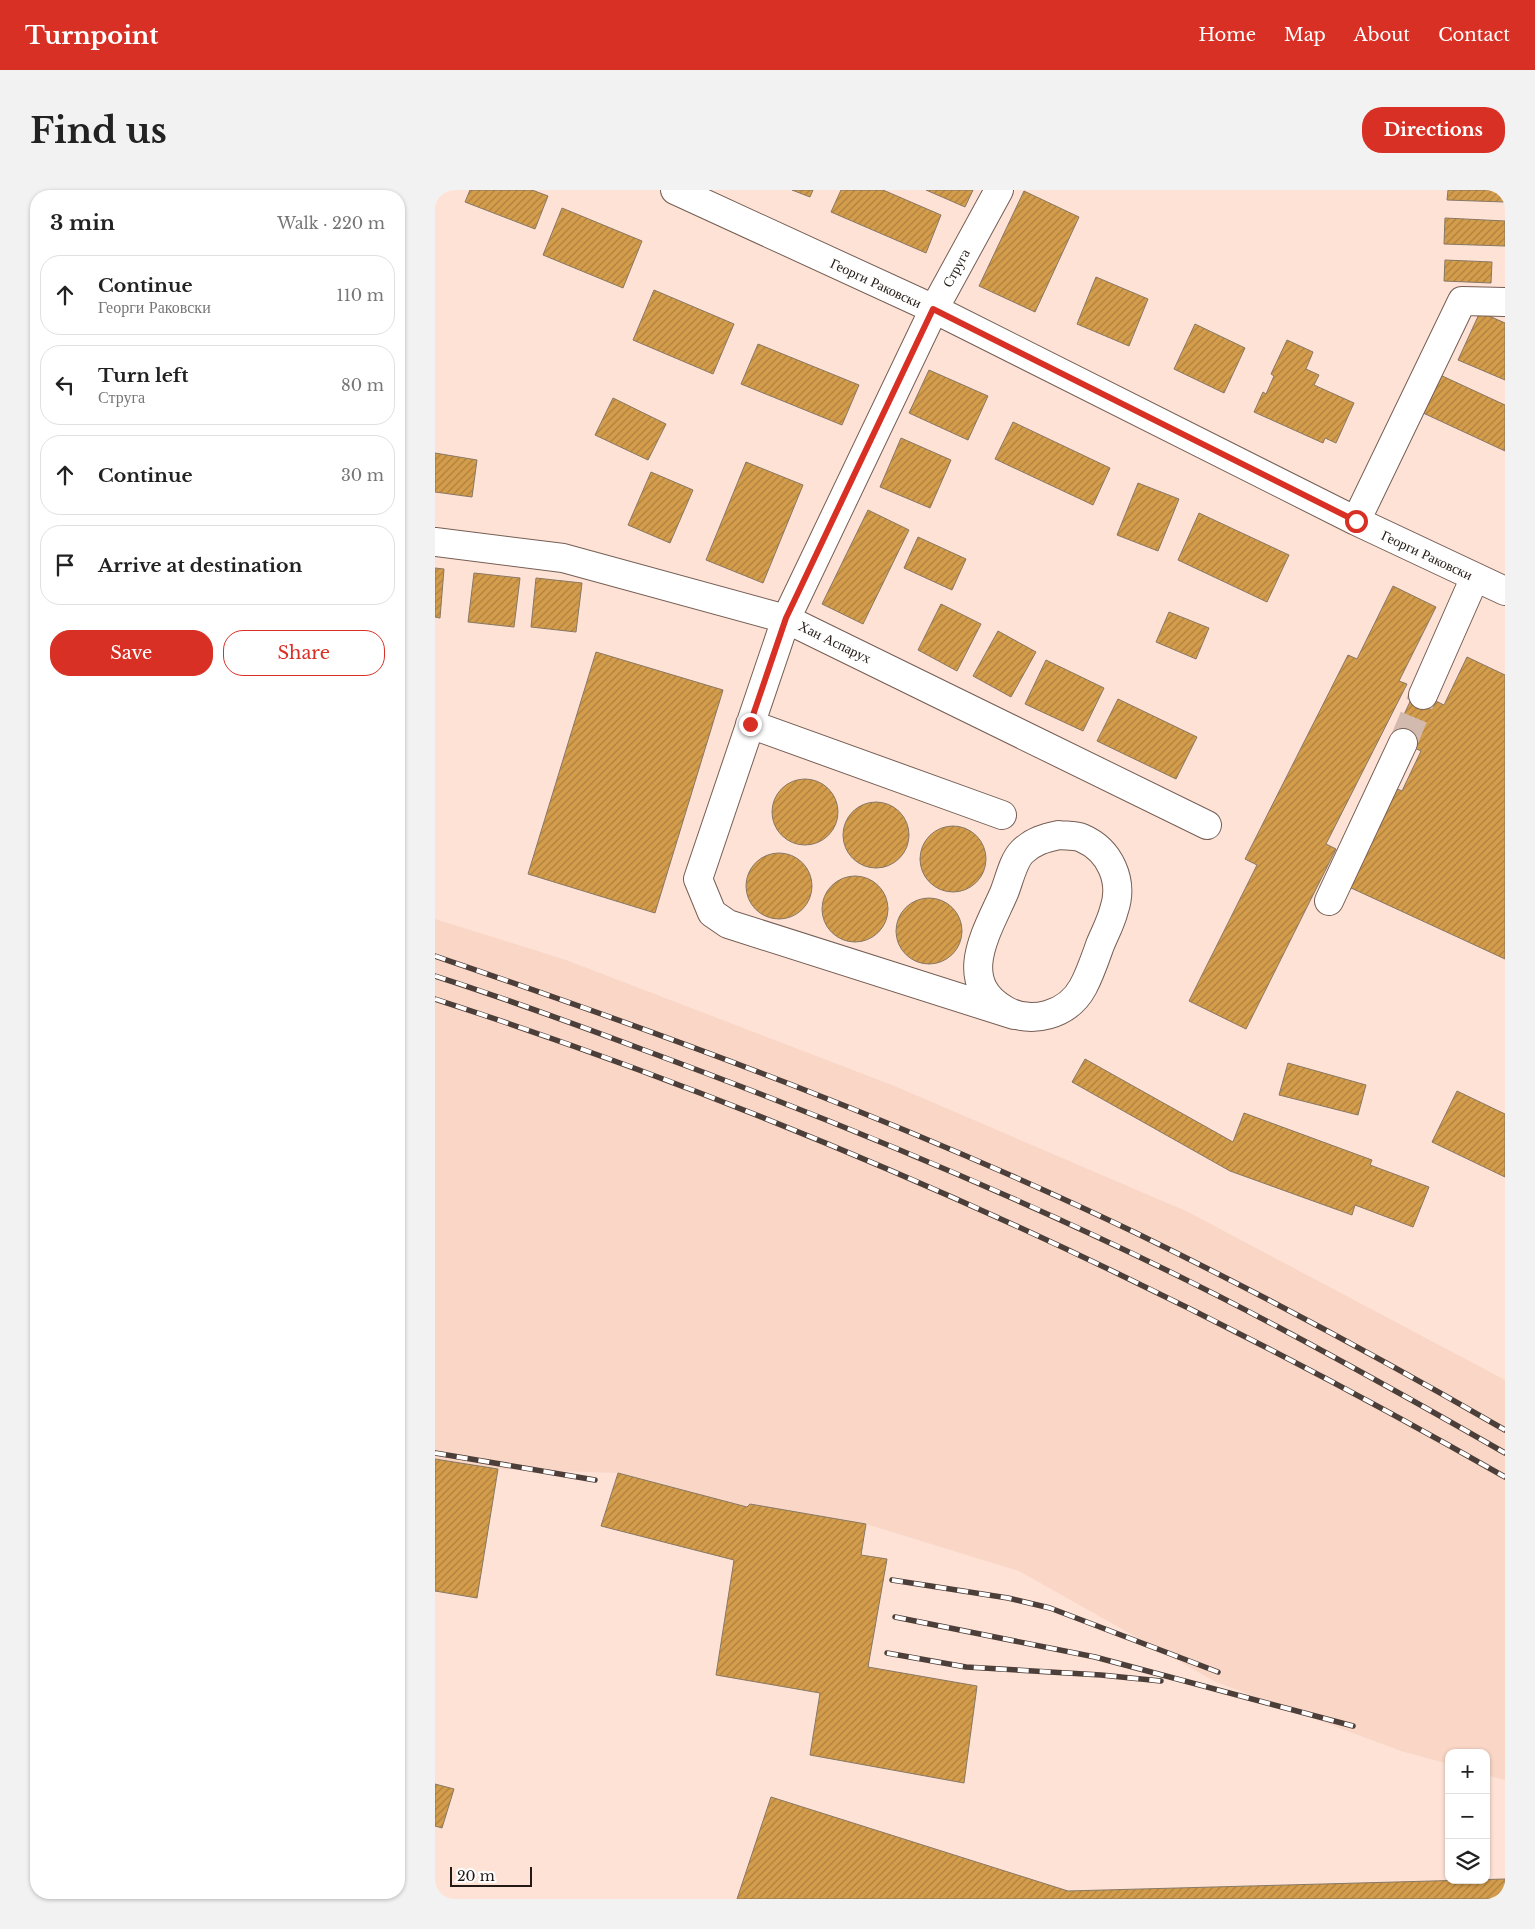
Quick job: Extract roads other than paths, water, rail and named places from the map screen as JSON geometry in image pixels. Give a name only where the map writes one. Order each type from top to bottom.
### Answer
[{"type":"street","name":"Георги Раковски","points":[[675,190],[933,309],[1356,521],[1505,591]]},
{"type":"street","name":"Струга","points":[[999,190],[933,309],[786,618],[697,879],[712,913],[728,924],[1013,1015]]},
{"type":"street","points":[[1356,521],[1462,300],[1505,302]]},
{"type":"street","name":"Хан Аспарух","points":[[435,542],[563,558],[786,618],[1207,825]]},
{"type":"street","points":[[1423,695],[1475,577]]},
{"type":"street","points":[[750,724],[1002,815]]},
{"type":"street","points":[[1329,901],[1403,742]]},
{"type":"street","points":[[1059,835],[1081,838],[1099,848],[1113,866],[1118,887],[1115,908],[1083,988],[1073,999],[1056,1013],[1035,1018],[1013,1015],[995,1004],[982,986],[976,966],[980,948],[1021,853],[1038,840],[1059,835]]},
{"type":"tunnel","points":[[1403,743],[1423,695]]},
{"type":"railway","points":[[435,956],[702,1050],[877,1119],[1050,1193],[1183,1256],[1276,1304],[1414,1378],[1505,1430]]},
{"type":"railway","points":[[435,976],[544,1013],[812,1114],[1048,1214],[1125,1250],[1278,1327],[1505,1453]]},
{"type":"railway","points":[[435,999],[574,1046],[712,1097],[848,1152],[982,1211],[1115,1272],[1247,1337],[1505,1477]]},
{"type":"railway","points":[[435,1453],[595,1480]]},
{"type":"railway","points":[[892,1580],[1008,1598],[1050,1608],[1218,1672]]},
{"type":"railway","points":[[895,1617],[1095,1657],[1353,1726]]},
{"type":"railway","points":[[887,1653],[966,1667],[1101,1675],[1161,1681]]}]
